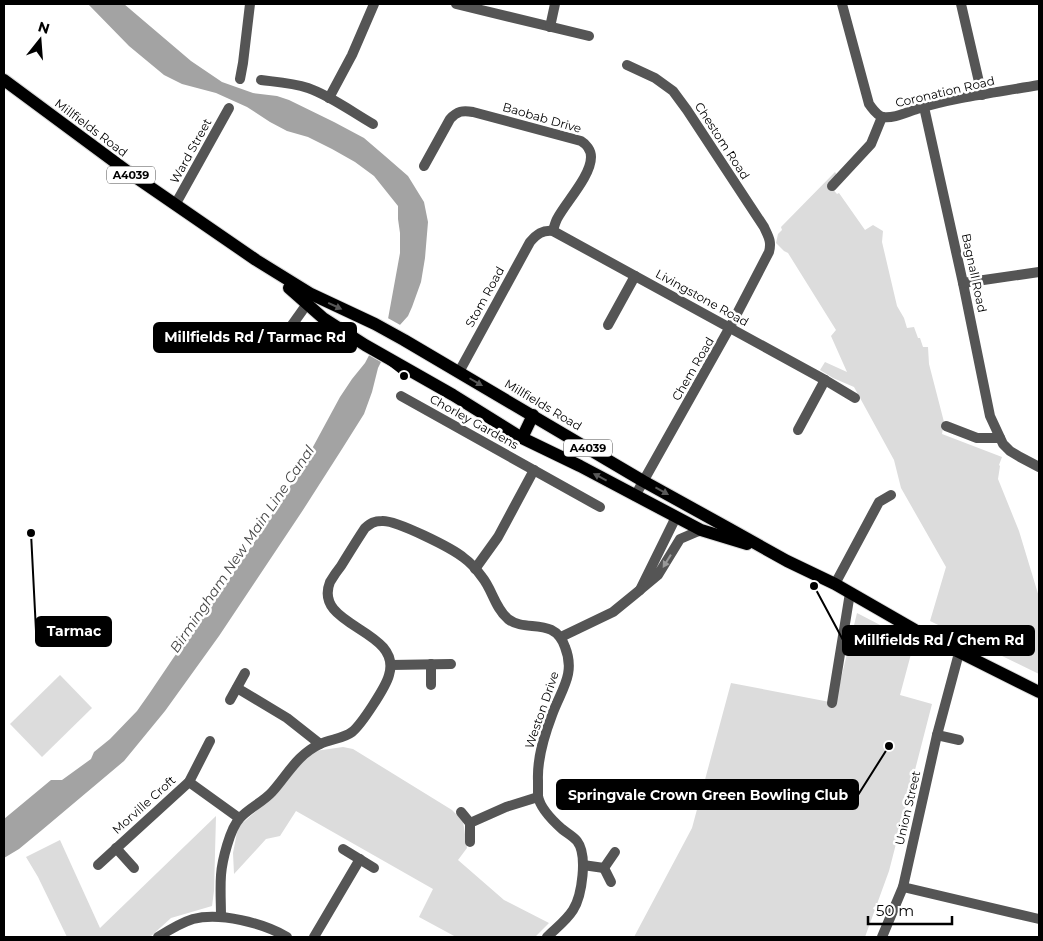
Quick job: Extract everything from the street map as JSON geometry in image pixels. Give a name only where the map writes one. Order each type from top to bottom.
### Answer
[{"type":"main road","name":"Millfields Road","points":[[4,80],[94,148],[262,264],[309,299],[324,318],[365,345],[522,438],[701,530],[773,552]]},
{"type":"main road","name":"Millfields Road","points":[[309,299],[375,324],[643,481],[787,561],[835,584],[914,630],[1039,692]]},
{"type":"main road","points":[[522,438],[533,415]]},
{"type":"street","points":[[240,79],[250,4]]},
{"type":"street","points":[[329,98],[352,55],[374,4]]},
{"type":"street","points":[[456,4],[589,36]]},
{"type":"street","points":[[550,27],[555,4]]},
{"type":"street","points":[[842,4],[869,104],[875,113],[882,117]]},
{"type":"street","points":[[961,4],[982,95]]},
{"type":"street","name":"Chestom Road","points":[[627,66],[655,78],[673,91],[764,227],[771,245],[769,252]]},
{"type":"street","points":[[261,80],[309,88],[374,124]]},
{"type":"street","name":"Coronation Road","points":[[832,186],[871,144],[882,117],[890,117],[924,107],[1039,85]]},
{"type":"street","name":"Bagnall Road","points":[[924,107],[990,416],[1002,441]]},
{"type":"street","name":"Ward Street","points":[[175,205],[229,108]]},
{"type":"street","name":"Baobab Drive","points":[[424,166],[450,119],[459,111],[466,110],[581,141],[589,149],[591,155],[590,162],[585,176],[557,220],[553,231]]},
{"type":"street","name":"Stom Road","points":[[458,372],[530,242],[542,232],[553,231]]},
{"type":"street","name":"Livingstone Road","points":[[553,231],[730,327],[855,398]]},
{"type":"street","name":"Chem Road","points":[[635,496],[730,327],[769,252]]},
{"type":"street","points":[[963,283],[1039,272]]},
{"type":"street","points":[[608,325],[635,276]]},
{"type":"street","points":[[282,339],[309,299]]},
{"type":"street","points":[[798,430],[825,380]]},
{"type":"street","name":"Chorley Gardens","points":[[401,396],[600,507]]},
{"type":"street","points":[[946,426],[978,438],[1002,441],[1010,451],[1039,467]]},
{"type":"street","points":[[476,569],[498,538],[534,470]]},
{"type":"street","points":[[835,584],[879,502],[891,495]]},
{"type":"street","points":[[640,590],[676,517]]},
{"type":"street","points":[[221,917],[221,873],[232,829],[239,818],[271,792],[300,757],[320,744],[351,733],[383,689],[390,675],[391,665],[388,654],[382,646],[375,639],[342,618],[334,610],[328,595],[330,582],[365,528],[373,522],[383,520],[433,540],[463,557],[476,569],[501,611],[509,620],[525,626],[550,629],[562,638],[613,612],[658,575],[680,539],[701,530]]},
{"type":"street","points":[[832,703],[850,593]]},
{"type":"street","name":"Weston Drive","points":[[538,797],[540,753],[552,714],[569,675],[568,654],[562,638]]},
{"type":"street","name":"Union Street","points":[[882,937],[903,887],[937,735],[959,653]]},
{"type":"street","points":[[431,664],[431,685]]},
{"type":"street","points":[[391,665],[451,664]]},
{"type":"street","points":[[230,700],[245,673]]},
{"type":"street","points":[[237,688],[287,718],[320,744]]},
{"type":"street","points":[[937,735],[959,740]]},
{"type":"street","name":"Morville Croft","points":[[98,865],[189,782],[210,741]]},
{"type":"street","name":"Morville Croft","points":[[189,782],[239,818]]},
{"type":"street","points":[[470,823],[506,807],[538,797],[542,806],[555,822],[578,842],[582,851],[583,865],[577,902],[563,923],[547,937]]},
{"type":"street","points":[[461,812],[470,823],[470,842]]},
{"type":"street","name":"Morville Croft","points":[[116,848],[134,868]]},
{"type":"street","points":[[343,849],[374,868]]},
{"type":"street","points":[[604,868],[615,852]]},
{"type":"street","points":[[314,937],[360,859]]},
{"type":"street","points":[[583,865],[604,868]]},
{"type":"street","points":[[604,868],[611,882]]},
{"type":"street","points":[[903,887],[1039,919]]},
{"type":"street","points":[[158,937],[174,927],[193,919],[221,917],[240,920],[280,935]]},
{"type":"shaded area","points":[[88,4],[124,4],[191,61],[222,82],[253,93],[277,96],[289,100],[364,138],[408,176],[424,202],[428,222],[425,258],[421,282],[412,307],[408,316],[399,326],[378,368],[364,414],[219,636],[165,711],[124,761],[19,849],[4,858],[4,819],[51,780],[62,780],[91,759],[94,752],[110,739],[137,711],[259,535],[301,469],[340,397],[365,363],[388,319],[400,253],[398,206],[374,176],[355,162],[332,149],[308,137],[287,131],[247,107],[216,93],[182,84],[164,75],[129,46]]},
{"type":"shaded area","points":[[835,172],[837,175],[829,185],[837,194],[839,193],[865,230],[873,225],[883,231],[882,242],[897,306],[907,328],[914,327],[923,347],[928,347],[929,364],[944,422],[942,434],[1002,457],[999,465],[998,479],[1019,531],[1039,597],[1039,674],[930,621],[946,567],[901,488],[894,460],[854,387],[820,370],[825,362],[847,372],[831,336],[836,330],[788,253],[776,243],[778,234],[782,230],[781,227]]},
{"type":"shaded area","points":[[857,613],[911,641],[911,654],[900,695],[932,704],[889,871],[865,937],[634,937],[692,828],[731,683],[835,703]]},
{"type":"shaded area","points":[[60,675],[92,708],[42,757],[10,724]]},
{"type":"shaded area","points":[[343,747],[353,749],[452,810],[463,821],[467,848],[458,860],[504,900],[549,923],[535,937],[456,937],[419,917],[433,889],[296,811],[280,836],[266,839],[234,874],[233,853],[238,827],[280,790],[297,768],[315,751]]},
{"type":"shaded area","points":[[216,816],[212,906],[171,918],[150,937],[67,937],[38,877],[26,857],[60,840],[100,928]]},
{"type":"pier","points":[[386,317],[402,326],[383,363],[367,354]]},
{"type":"place","name":"Millfields Rd / Tarmac Rd","points":[[404,376]]},
{"type":"place","name":"Tarmac","points":[[31,533]]},
{"type":"place","name":"Millfields Rd / Chem Rd","points":[[814,586]]},
{"type":"place","name":"Springvale Crown Green Bowling Club","points":[[889,746]]},
{"type":"water label","name":"Birmingham New Main Line Canal","points":[[242,549]]}]
